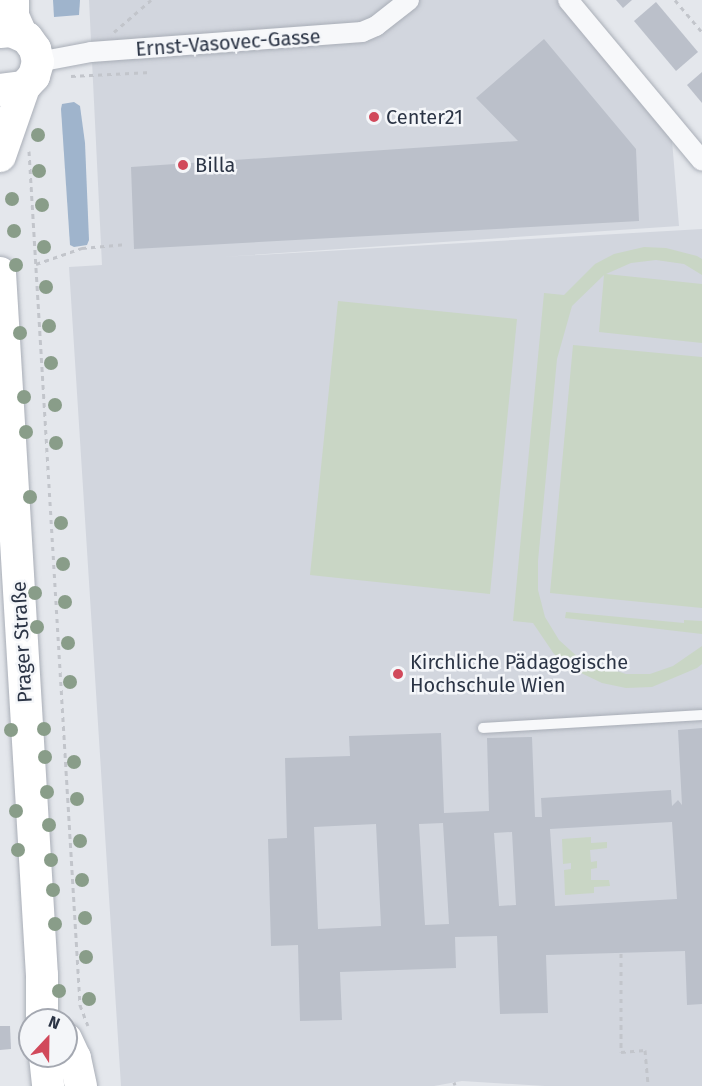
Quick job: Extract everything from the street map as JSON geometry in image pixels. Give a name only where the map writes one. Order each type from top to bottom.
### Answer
[{"type":"main road","points":[[13,0],[14,16],[10,33],[35,49],[32,76],[14,151]]},
{"type":"main road","name":"Prager Straße","points":[[0,273],[42,975],[42,1008]]},
{"type":"main road","name":"Prager Straße","points":[[42,975],[65,1008]]},
{"type":"main road","points":[[46,1068],[48,1086]]},
{"type":"main road","points":[[77,1068],[81,1086]]},
{"type":"street","name":"Ernst-Vasovec-Gasse","points":[[32,76],[91,52],[362,32],[376,26],[409,0]]},
{"type":"street","points":[[568,0],[702,161]]},
{"type":"lane","points":[[483,728],[702,715]]},
{"type":"path","points":[[112,33],[151,0]]},
{"type":"path","points":[[675,0],[702,32]]},
{"type":"path","points":[[32,76],[151,72]]},
{"type":"path","points":[[14,151],[36,264],[68,1008]]},
{"type":"path","points":[[36,264],[82,248],[127,244]]},
{"type":"path","points":[[621,953],[621,1052],[645,1050],[648,1086]]},
{"type":"shaded area","name":"Kirchliche Pädagogische Hochschule Wien","points":[[89,0],[557,0],[672,140],[679,226],[222,257],[702,229],[702,1086],[545,1086],[462,1081],[434,1086],[121,1086],[69,267],[102,265]]},
{"type":"green space","points":[[644,247],[666,248],[697,256],[702,259],[702,275],[684,264],[656,260],[631,263],[606,274],[702,284],[702,343],[599,332],[604,275],[572,306],[557,359],[538,561],[538,590],[545,617],[559,640],[580,659],[626,674],[650,674],[673,666],[702,646],[702,664],[697,668],[652,687],[626,688],[602,683],[579,672],[554,654],[533,623],[513,621],[544,293],[564,295],[595,264],[614,254]]},
{"type":"green space","points":[[338,301],[517,319],[490,594],[310,575]]},
{"type":"green space","points":[[573,345],[702,357],[702,608],[550,593]]},
{"type":"green space","points":[[566,612],[684,623],[684,620],[702,621],[702,634],[565,618]]},
{"type":"green space","points":[[591,837],[591,843],[607,842],[607,848],[590,850],[591,862],[597,861],[597,868],[591,869],[591,880],[609,880],[610,886],[594,887],[594,893],[565,895],[564,870],[571,869],[571,863],[563,864],[562,839]]},
{"type":"water","points":[[53,0],[80,0],[79,15],[54,17]]},
{"type":"water","points":[[74,102],[80,106],[85,143],[89,240],[87,245],[74,247],[70,245],[61,109],[62,104]]},
{"type":"building","points":[[616,0],[632,0],[623,8]]},
{"type":"building","points":[[656,2],[698,52],[676,71],[634,21]]},
{"type":"building","points":[[544,39],[636,149],[639,221],[134,249],[131,167],[518,141],[476,98]]},
{"type":"building","points":[[702,72],[702,103],[687,85]]},
{"type":"building","points":[[702,728],[702,1004],[687,1005],[685,951],[546,955],[548,1013],[500,1014],[497,936],[455,937],[456,968],[340,972],[342,1020],[300,1021],[298,945],[271,946],[268,839],[287,838],[285,758],[350,756],[349,736],[441,733],[444,813],[489,811],[487,738],[532,737],[535,817],[542,817],[541,798],[671,790],[672,806],[678,800],[682,805],[678,730]],"holes":[[[672,822],[677,899],[555,906],[550,829]],[[443,823],[449,924],[425,925],[419,824]],[[376,824],[381,926],[318,929],[314,827]],[[512,832],[516,905],[499,906],[494,833]]]},
{"type":"building","points":[[0,1026],[10,1026],[11,1049],[0,1050]]},
{"type":"place","name":"Center21","points":[[374,117]]},
{"type":"place","name":"Billa","points":[[183,165]]},
{"type":"place","name":"Kirchliche Pädagogische Hochschule Wien","points":[[398,674]]}]
